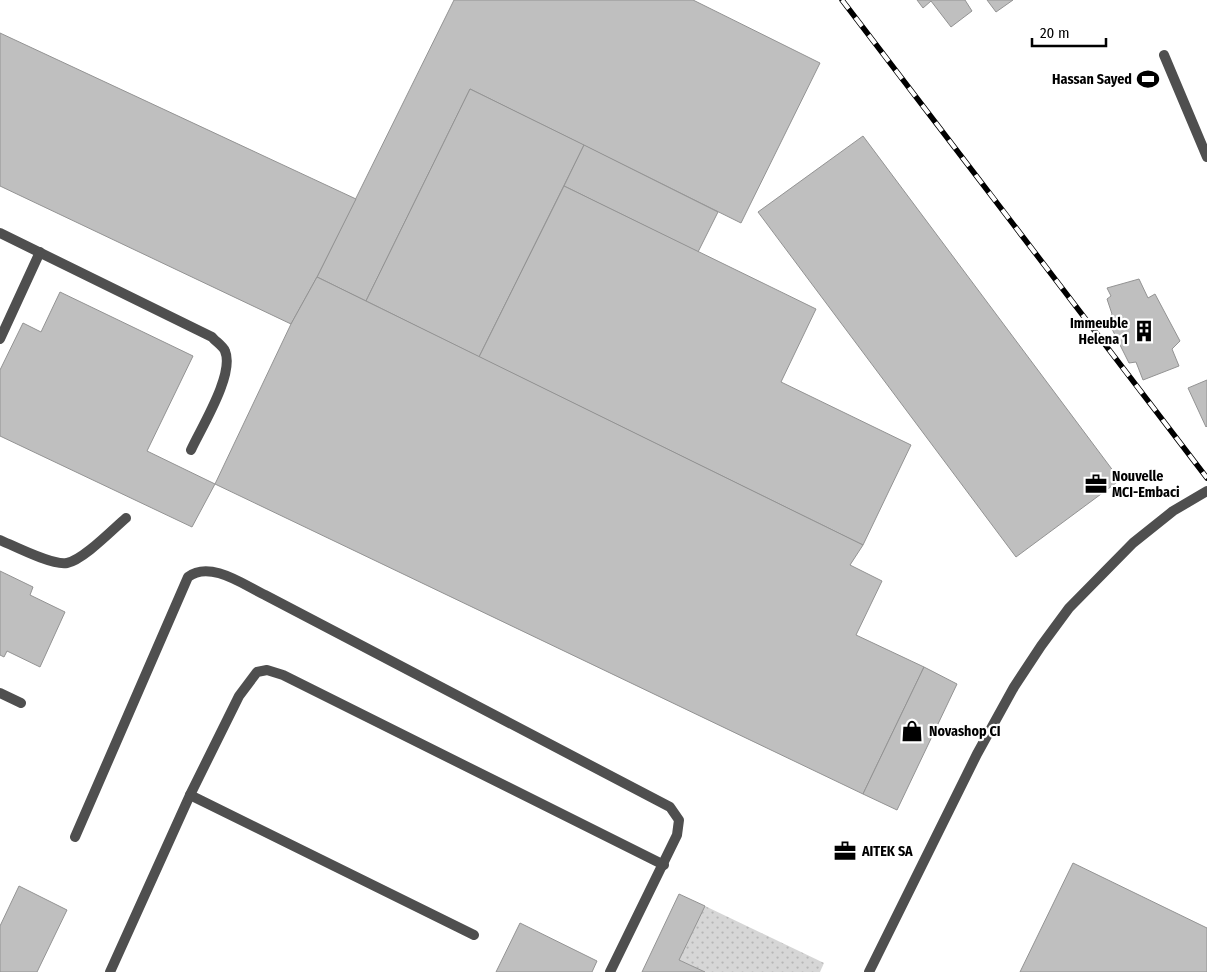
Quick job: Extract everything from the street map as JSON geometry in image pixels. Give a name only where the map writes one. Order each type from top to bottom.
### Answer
[{"type":"street","points":[[1164,55],[1207,158]]},
{"type":"street","points":[[0,233],[212,337],[225,351],[224,382],[191,450]]},
{"type":"street","points":[[0,339],[40,252]]},
{"type":"street","points":[[870,972],[976,754],[1014,687],[1041,646],[1069,608],[1133,543],[1173,511],[1207,491]]},
{"type":"street","points":[[0,540],[53,562],[66,564],[80,557],[126,518]]},
{"type":"street","points":[[75,837],[188,577],[193,574],[209,571],[226,576],[265,595],[670,808],[679,820],[677,835],[664,865],[610,972]]},
{"type":"street","points":[[110,972],[190,795],[238,696],[257,672],[267,670],[283,675],[664,865]]},
{"type":"street","points":[[0,693],[21,703]]},
{"type":"street","points":[[190,795],[474,935]]},
{"type":"shaded area","points":[[705,906],[824,963],[820,972],[705,972],[679,960]]},
{"type":"building","points":[[454,0],[693,0],[820,63],[741,223],[470,89],[366,301],[317,277]]},
{"type":"building","points":[[917,0],[965,0],[972,11],[951,27],[931,1],[923,8]]},
{"type":"building","points":[[987,0],[1013,0],[996,12]]},
{"type":"building","points":[[0,33],[356,199],[291,324],[0,186]]},
{"type":"building","points":[[470,89],[584,145],[479,357],[366,301]]},
{"type":"building","points":[[863,136],[1120,480],[1016,557],[758,212]]},
{"type":"building","points":[[584,145],[718,212],[698,252],[564,186]]},
{"type":"building","points":[[564,186],[816,309],[781,382],[911,445],[863,545],[479,357]]},
{"type":"building","points":[[317,277],[863,545],[850,565],[882,581],[856,635],[924,667],[863,794],[215,484],[291,324]]},
{"type":"building","name":"Immeuble Helena 1","points":[[1139,279],[1148,298],[1155,294],[1180,341],[1172,349],[1179,366],[1143,380],[1136,362],[1129,363],[1108,321],[1112,314],[1107,299],[1111,296],[1107,288]]},
{"type":"building","points":[[60,292],[193,356],[147,451],[215,484],[192,527],[0,436],[0,370],[23,323],[41,332]]},
{"type":"building","points":[[1207,380],[1207,426],[1206,427],[1188,388]]},
{"type":"building","points":[[0,571],[33,587],[30,595],[65,612],[40,667],[7,651],[4,657],[0,655]]},
{"type":"building","points":[[924,667],[957,684],[897,810],[863,794]]},
{"type":"building","points":[[1073,863],[1207,928],[1207,972],[1020,972]]},
{"type":"building","points":[[19,886],[67,910],[37,972],[0,972],[0,926]]},
{"type":"building","points":[[679,894],[705,906],[679,960],[705,972],[642,972]]},
{"type":"building","points":[[520,923],[597,961],[592,972],[496,972]]},
{"type":"railway","points":[[842,0],[1207,478]]},
{"type":"place","name":"Hassan Sayed","points":[[1148,79]]},
{"type":"place","name":"Immeuble Helena 1","points":[[1144,331]]},
{"type":"place","name":"Nouvelle MCI-Embaci","points":[[1096,484]]},
{"type":"place","name":"Novashop CI","points":[[912,731]]},
{"type":"place","name":"AITEK SA","points":[[845,851]]}]
